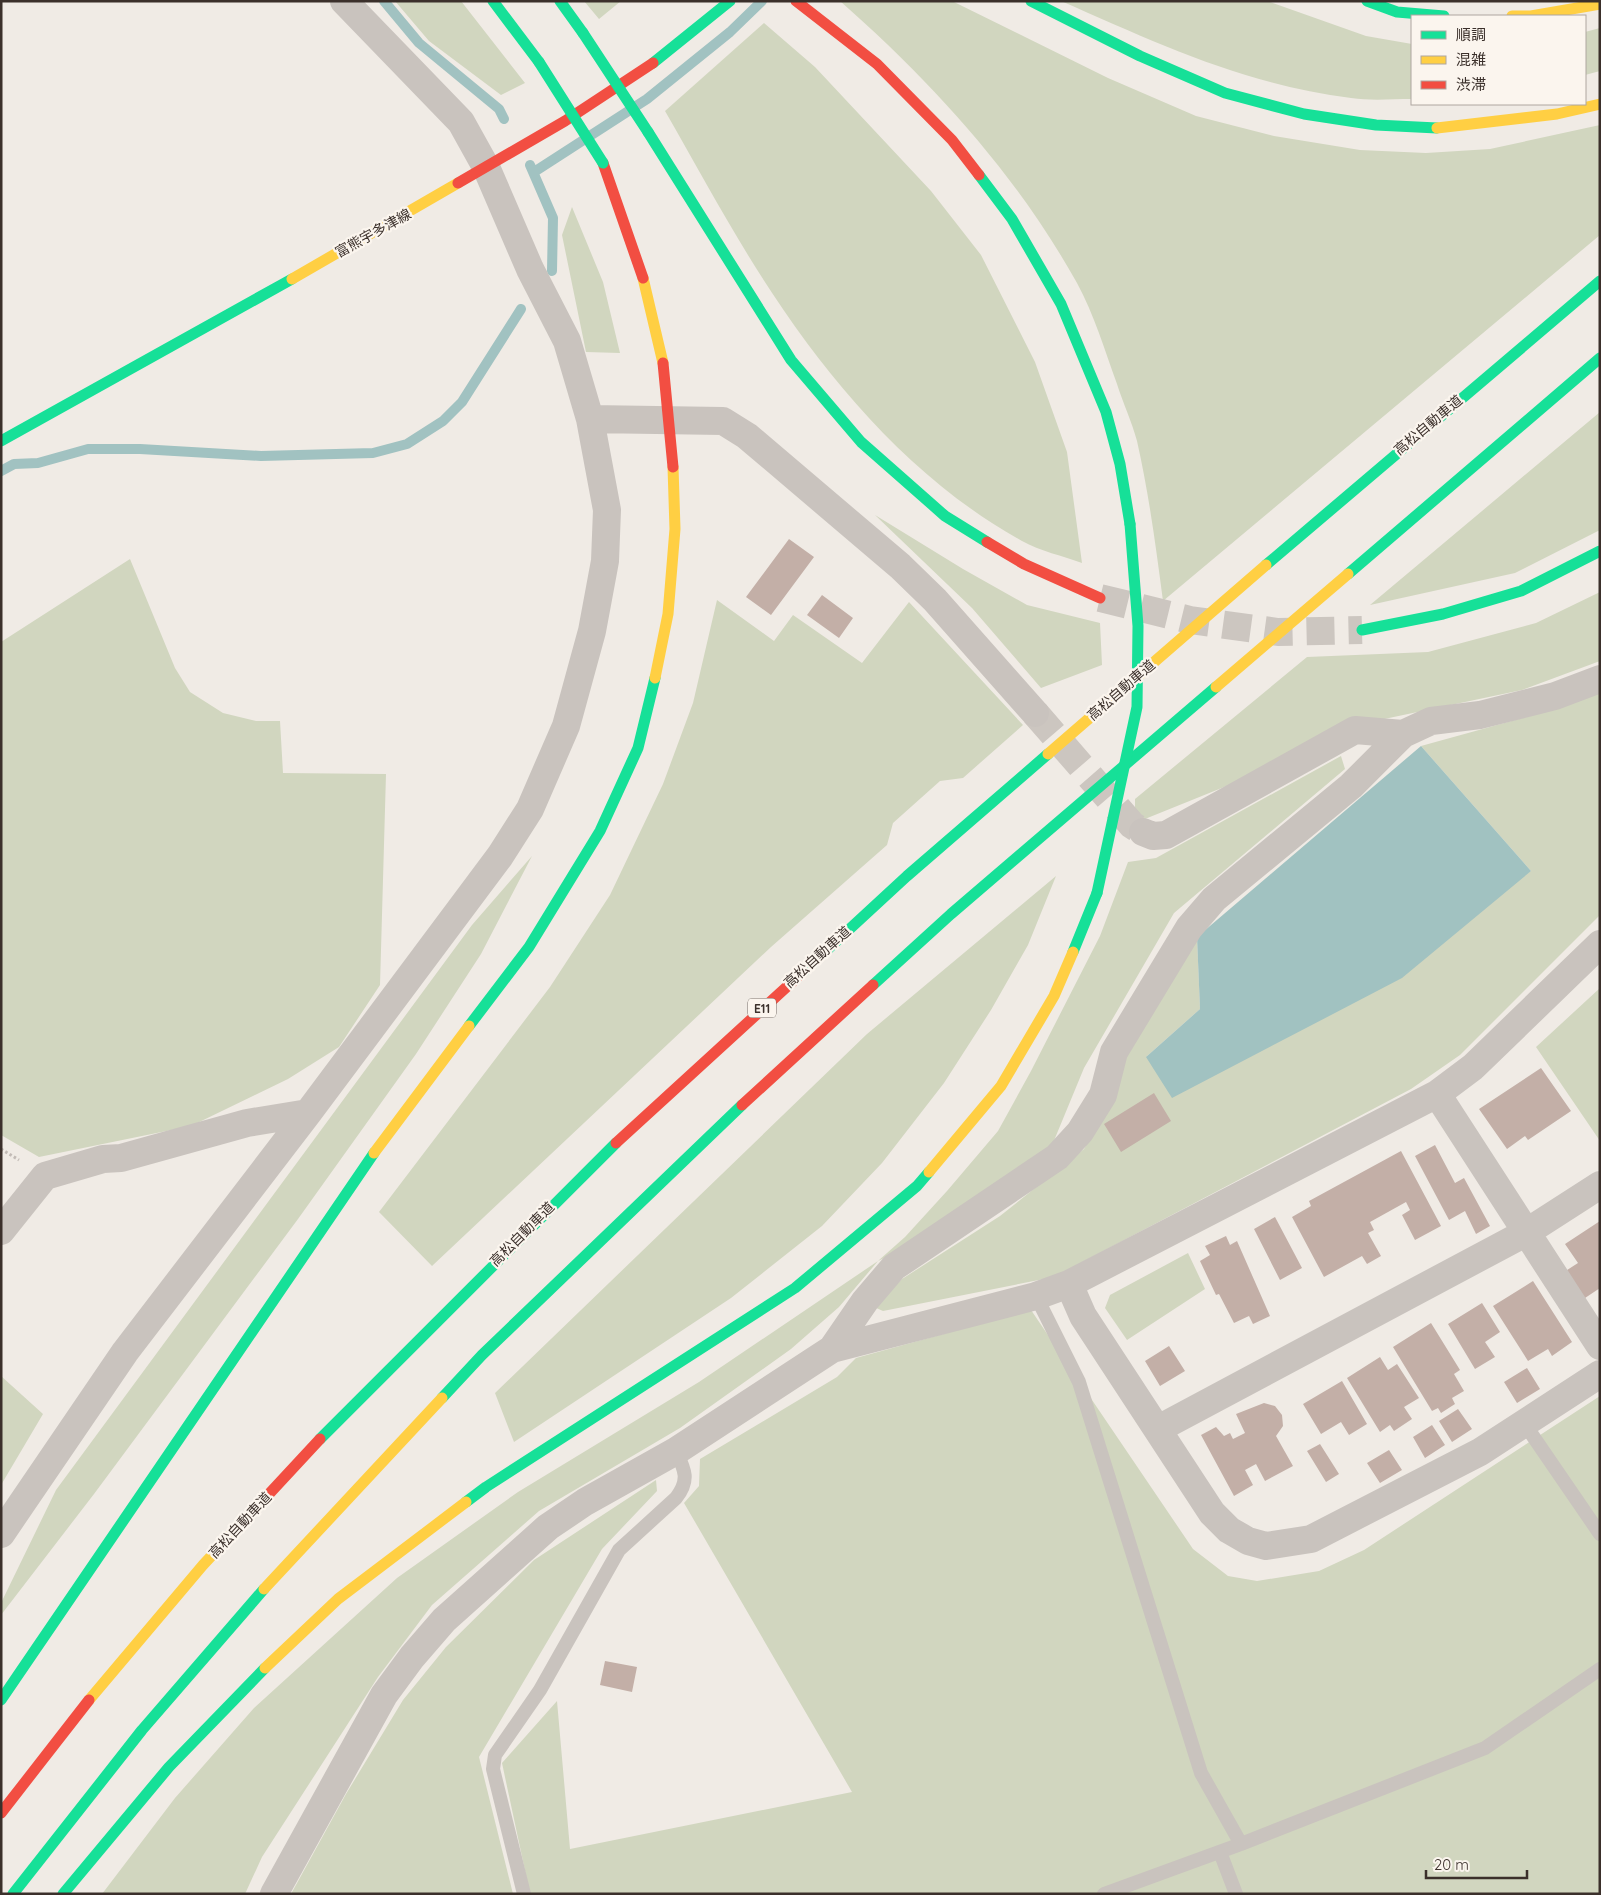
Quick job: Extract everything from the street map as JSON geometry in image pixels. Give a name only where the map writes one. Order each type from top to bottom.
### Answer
[{"type":"main road","points":[[1,1700],[353,1180],[528,947],[600,831],[638,748],[654,682],[669,604],[675,530],[673,467],[663,364],[642,272],[602,163],[539,62],[493,1]]},
{"type":"main road","points":[[560,1],[584,33],[648,132],[791,360],[861,442],[945,516],[1024,564],[1100,598]]},
{"type":"main road","name":"富熊宇多津線","points":[[1,441],[486,167],[640,74],[702,27],[730,1]]},
{"type":"main road","points":[[1031,1],[1140,56],[1225,93],[1304,114],[1376,125],[1435,128],[1556,114],[1600,104]]},
{"type":"main road","points":[[1367,1],[1396,12],[1432,15]]},
{"type":"main road","points":[[63,1894],[169,1767],[248,1682],[338,1599],[486,1487],[795,1288],[917,1186],[1001,1086],[1054,996],[1097,893],[1137,707],[1138,626],[1130,524],[1120,464],[1106,412],[1061,304],[1012,219],[952,140],[877,64],[798,2]]},
{"type":"main road","points":[[1537,15],[1600,4]]},
{"type":"main road","name":"高松自動車道","points":[[1,1813],[75,1716],[204,1565],[336,1422],[600,1157],[907,876],[1395,453],[1600,281]]},
{"type":"main road","points":[[13,1894],[142,1730],[249,1605],[482,1355],[629,1212],[797,1054],[952,914],[1600,358]]},
{"type":"main road","points":[[1362,630],[1443,614],[1521,591],[1600,551]]},
{"type":"street","points":[[1,1534],[125,1352],[308,1113],[500,856],[530,809],[566,726],[592,631],[605,561],[607,510],[590,419],[568,341],[530,270],[486,167],[461,122],[344,1]]},
{"type":"street","points":[[590,419],[722,421],[747,436],[928,594],[1035,713]]},
{"type":"street","points":[[832,1349],[865,1301],[894,1267],[1057,1157],[1071,1143],[1103,1095],[1114,1052],[1189,928],[1214,899],[1350,786],[1403,734],[1431,721],[1480,715],[1555,696],[1600,679]]},
{"type":"street","points":[[1143,832],[1153,836],[1166,835],[1355,730],[1403,734]]},
{"type":"street","points":[[274,1894],[384,1695],[412,1657],[444,1620],[548,1527],[585,1502],[676,1451],[832,1349],[1036,1296],[1069,1284],[1437,1094],[1472,1067],[1600,944]]},
{"type":"street","points":[[1437,1094],[1600,1346]]},
{"type":"street","points":[[1,1231],[45,1176],[103,1159],[121,1158],[247,1123],[308,1113]]},
{"type":"street","points":[[1158,1429],[1528,1232],[1600,1185]]},
{"type":"street","points":[[1069,1284],[1083,1316],[1212,1513],[1228,1530],[1248,1541],[1266,1546],[1312,1540],[1480,1452],[1600,1374]]},
{"type":"lane","points":[[1036,1296],[1079,1382],[1201,1773],[1242,1844]]},
{"type":"lane","points":[[1524,1423],[1600,1534]]},
{"type":"lane","points":[[524,1894],[493,1769],[496,1755],[540,1690],[619,1550],[676,1498],[684,1488],[685,1471],[676,1451]]},
{"type":"lane","points":[[1104,1894],[1242,1844],[1485,1748],[1600,1670]]},
{"type":"lane","points":[[1220,1852],[1236,1894]]},
{"type":"green space","points":[[395,1],[461,1],[525,83],[501,95],[429,41]]},
{"type":"green space","points":[[584,1],[621,1],[599,19]]},
{"type":"green space","points":[[840,1],[952,1],[1108,78],[1196,116],[1274,136],[1360,150],[1426,153],[1490,149],[1600,125],[1600,235],[1163,601],[1149,501],[1137,441],[1099,333],[1077,283],[1053,243],[1000,167],[908,64]]},
{"type":"green space","points":[[1061,1],[1267,1],[1366,36],[1411,44],[1411,99],[1359,99],[1312,92],[1274,83],[1238,73],[1132,32]]},
{"type":"green space","points":[[764,23],[815,67],[931,191],[981,255],[1035,362],[1067,452],[1082,563],[1044,551],[1022,541],[981,516],[906,456],[840,385],[810,347],[782,308],[732,229],[665,111]]},
{"type":"green space","points":[[1600,28],[1600,71],[1586,75],[1586,32]]},
{"type":"green space","points":[[572,207],[603,282],[620,353],[586,352],[562,235]]},
{"type":"green space","points":[[1600,412],[1600,530],[1515,573],[1370,605]]},
{"type":"green space","points":[[875,515],[963,569],[1027,605],[1100,623],[1102,665],[1041,688],[972,608]]},
{"type":"green space","points":[[130,559],[175,668],[190,692],[223,713],[256,721],[280,721],[283,773],[386,774],[380,985],[339,1047],[288,1079],[191,1126],[39,1157],[1,1135],[1,642]]},
{"type":"green space","points":[[1600,592],[1600,661],[1522,690],[1351,726],[1244,779],[1135,823],[1135,799],[1307,657],[1428,652],[1536,623]]},
{"type":"green space","points":[[717,600],[774,641],[793,615],[862,663],[909,602],[1023,725],[963,778],[940,781],[893,823],[887,845],[771,947],[432,1266],[379,1212],[550,987],[610,895],[663,784],[693,703]]},
{"type":"green space","points":[[1600,692],[1600,915],[1460,1055],[1411,1089],[1054,1277],[883,1311],[874,1307],[902,1279],[1000,1216],[1084,1149],[1111,1100],[1121,1062],[1197,937],[1200,1009],[1146,1057],[1531,871],[1421,746],[1559,708]]},
{"type":"green space","points":[[1341,756],[1345,769],[1174,913],[1084,1068],[1053,1143],[991,1194],[930,1236],[878,1261],[905,1237],[998,1131],[1100,936],[1128,862],[1156,858]]},
{"type":"green space","points":[[532,856],[481,954],[416,1054],[298,1219],[94,1494],[1,1615],[1,1603],[56,1490],[472,925]]},
{"type":"green space","points":[[1056,876],[1028,945],[991,1010],[944,1083],[882,1163],[822,1226],[731,1298],[514,1442],[495,1393],[867,1034]]},
{"type":"green space","points":[[1600,988],[1600,1141],[1536,1047]]},
{"type":"green space","points":[[1188,1253],[1205,1289],[1127,1340],[1105,1308],[1110,1295]]},
{"type":"green space","points":[[878,1261],[839,1307],[791,1349],[680,1428],[539,1511],[432,1605],[378,1677],[262,1857],[245,1894],[102,1894],[175,1798],[254,1708],[397,1578],[518,1492],[699,1382]]},
{"type":"green space","points":[[1031,1310],[1193,1549],[1228,1576],[1257,1581],[1319,1571],[1364,1550],[1600,1396],[1600,1894],[530,1894],[502,1763],[557,1701],[570,1849],[852,1792],[684,1503],[699,1486],[700,1459],[837,1377],[856,1358]]},
{"type":"green space","points":[[1,1376],[43,1414],[1,1485]]},
{"type":"green space","points":[[656,1480],[657,1491],[602,1549],[479,1757],[513,1894],[291,1894],[346,1794],[403,1700],[446,1647],[534,1560]]},
{"type":"water","points":[[1421,746],[1531,871],[1402,978],[1172,1098],[1146,1057],[1200,1009],[1197,937]]},
{"type":"building","points":[[789,539],[814,557],[771,615],[746,597]]},
{"type":"building","points":[[822,595],[853,618],[839,638],[807,615]]},
{"type":"building","points":[[1541,1068],[1571,1111],[1528,1140],[1525,1136],[1507,1149],[1479,1109]]},
{"type":"building","points":[[1154,1093],[1171,1121],[1121,1152],[1104,1124]]},
{"type":"building","points":[[1435,1145],[1455,1183],[1464,1178],[1490,1226],[1476,1234],[1465,1211],[1449,1220],[1415,1156]]},
{"type":"building","points":[[1401,1151],[1441,1226],[1415,1240],[1402,1215],[1410,1210],[1406,1202],[1370,1222],[1374,1230],[1368,1233],[1381,1256],[1367,1264],[1362,1256],[1324,1277],[1292,1217],[1311,1206],[1309,1201]]},
{"type":"building","points":[[1275,1217],[1302,1268],[1280,1280],[1254,1229]]},
{"type":"building","points":[[1600,1221],[1600,1288],[1582,1300],[1564,1272],[1578,1263],[1565,1244]]},
{"type":"building","points":[[1226,1236],[1230,1245],[1237,1241],[1270,1316],[1253,1324],[1249,1316],[1234,1323],[1219,1294],[1216,1295],[1200,1261],[1210,1255],[1205,1246]]},
{"type":"building","points":[[1533,1281],[1572,1342],[1552,1356],[1548,1349],[1528,1361],[1493,1306]]},
{"type":"building","points":[[1482,1303],[1500,1332],[1485,1342],[1495,1357],[1475,1369],[1448,1324]]},
{"type":"building","points":[[1431,1323],[1460,1370],[1454,1374],[1464,1391],[1452,1398],[1455,1404],[1441,1413],[1438,1408],[1432,1411],[1393,1347]]},
{"type":"building","points":[[1169,1346],[1185,1371],[1160,1386],[1145,1361]]},
{"type":"building","points":[[1380,1357],[1388,1370],[1397,1364],[1419,1398],[1404,1407],[1412,1419],[1394,1431],[1390,1425],[1380,1432],[1347,1378]]},
{"type":"building","points":[[1527,1368],[1540,1389],[1517,1403],[1504,1382]]},
{"type":"building","points":[[1342,1381],[1367,1424],[1349,1435],[1341,1422],[1321,1434],[1303,1404]]},
{"type":"building","points":[[1264,1403],[1275,1406],[1282,1415],[1283,1426],[1276,1436],[1293,1466],[1265,1481],[1256,1464],[1245,1470],[1253,1485],[1234,1496],[1201,1435],[1216,1427],[1224,1436],[1230,1433],[1233,1439],[1245,1433],[1236,1414]]},
{"type":"building","points":[[1458,1409],[1472,1429],[1452,1442],[1439,1421]]},
{"type":"building","points":[[1432,1425],[1445,1445],[1425,1458],[1413,1437]]},
{"type":"building","points":[[1320,1444],[1339,1474],[1326,1482],[1307,1451]]},
{"type":"building","points":[[1389,1450],[1402,1470],[1380,1483],[1367,1463]]},
{"type":"building","points":[[605,1661],[637,1667],[632,1692],[600,1685]]},
{"type":"waterway","points":[[384,1],[419,43],[499,109],[504,119]]},
{"type":"waterway","points":[[534,172],[647,99],[730,32],[762,1]]},
{"type":"waterway","points":[[530,165],[553,218],[552,271]]},
{"type":"waterway","points":[[1,471],[14,464],[38,463],[88,449],[140,449],[261,456],[373,453],[407,444],[443,421],[462,402],[521,309]]},
{"type":"tunnel","points":[[1100,598],[1190,620],[1278,632],[1362,630]]},
{"type":"tunnel","points":[[1035,713],[1132,825],[1143,832]]},
{"type":"traffic: fast","points":[[493,1],[539,62]]},
{"type":"traffic: fast","points":[[560,1],[583,33]]},
{"type":"traffic: fast","points":[[653,63],[730,1]]},
{"type":"traffic: fast","points":[[1031,1],[1140,56],[1225,93],[1304,114],[1376,125],[1437,128]]},
{"type":"traffic: fast","points":[[1367,1],[1397,12],[1432,15]]},
{"type":"traffic: fast","points":[[583,33],[648,132]]},
{"type":"traffic: fast","points":[[539,62],[603,163]]},
{"type":"traffic: fast","points":[[648,132],[791,360],[861,442],[945,516],[987,542]]},
{"type":"traffic: fast","points":[[979,175],[1012,219],[1061,304],[1106,412],[1120,464],[1130,524]]},
{"type":"traffic: fast","points":[[1,441],[292,279]]},
{"type":"traffic: fast","points":[[1266,565],[1600,281]]},
{"type":"traffic: fast","points":[[1348,574],[1600,358]]},
{"type":"traffic: fast","points":[[1097,893],[1137,707],[1138,626],[1130,524]]},
{"type":"traffic: fast","points":[[1362,630],[1443,614],[1521,591],[1600,551]]},
{"type":"traffic: fast","points":[[469,1026],[529,947],[600,831],[638,748],[655,678]]},
{"type":"traffic: fast","points":[[873,985],[951,914],[1216,687]]},
{"type":"traffic: fast","points":[[803,972],[907,876],[1048,754]]},
{"type":"traffic: fast","points":[[1073,952],[1097,893]]},
{"type":"traffic: fast","points":[[442,1398],[482,1355],[742,1105]]},
{"type":"traffic: fast","points":[[320,1439],[616,1143]]},
{"type":"traffic: fast","points":[[1,1700],[374,1153]]},
{"type":"traffic: fast","points":[[466,1502],[486,1487],[795,1288],[917,1186],[929,1172]]},
{"type":"traffic: fast","points":[[13,1894],[142,1730],[264,1589]]},
{"type":"traffic: fast","points":[[63,1894],[169,1767],[265,1668]]},
{"type":"traffic: slow","points":[[1537,15],[1600,4]]},
{"type":"traffic: slow","points":[[1437,128],[1557,114],[1600,104]]},
{"type":"traffic: slow","points":[[292,279],[458,183]]},
{"type":"traffic: slow","points":[[643,278],[663,363]]},
{"type":"traffic: slow","points":[[655,678],[668,614],[675,529],[673,467]]},
{"type":"traffic: slow","points":[[1048,754],[1266,565]]},
{"type":"traffic: slow","points":[[1216,687],[1348,574]]},
{"type":"traffic: slow","points":[[929,1172],[1001,1086],[1054,996],[1073,952]]},
{"type":"traffic: slow","points":[[374,1153],[469,1026]]},
{"type":"traffic: slow","points":[[264,1589],[442,1398]]},
{"type":"traffic: slow","points":[[265,1668],[338,1599],[466,1502]]},
{"type":"traffic: slow","points":[[89,1700],[203,1565],[243,1522]]},
{"type":"traffic: jam","points":[[796,1],[877,64],[952,140],[979,175]]},
{"type":"traffic: jam","points":[[458,183],[565,121],[653,63]]},
{"type":"traffic: jam","points":[[603,163],[643,278]]},
{"type":"traffic: jam","points":[[663,363],[673,467]]},
{"type":"traffic: jam","points":[[987,542],[1024,564],[1100,598]]},
{"type":"traffic: jam","points":[[616,1143],[803,972]]},
{"type":"traffic: jam","points":[[742,1105],[873,985]]},
{"type":"traffic: jam","points":[[243,1522],[320,1439]]},
{"type":"traffic: jam","points":[[1,1813],[89,1700]]}]
